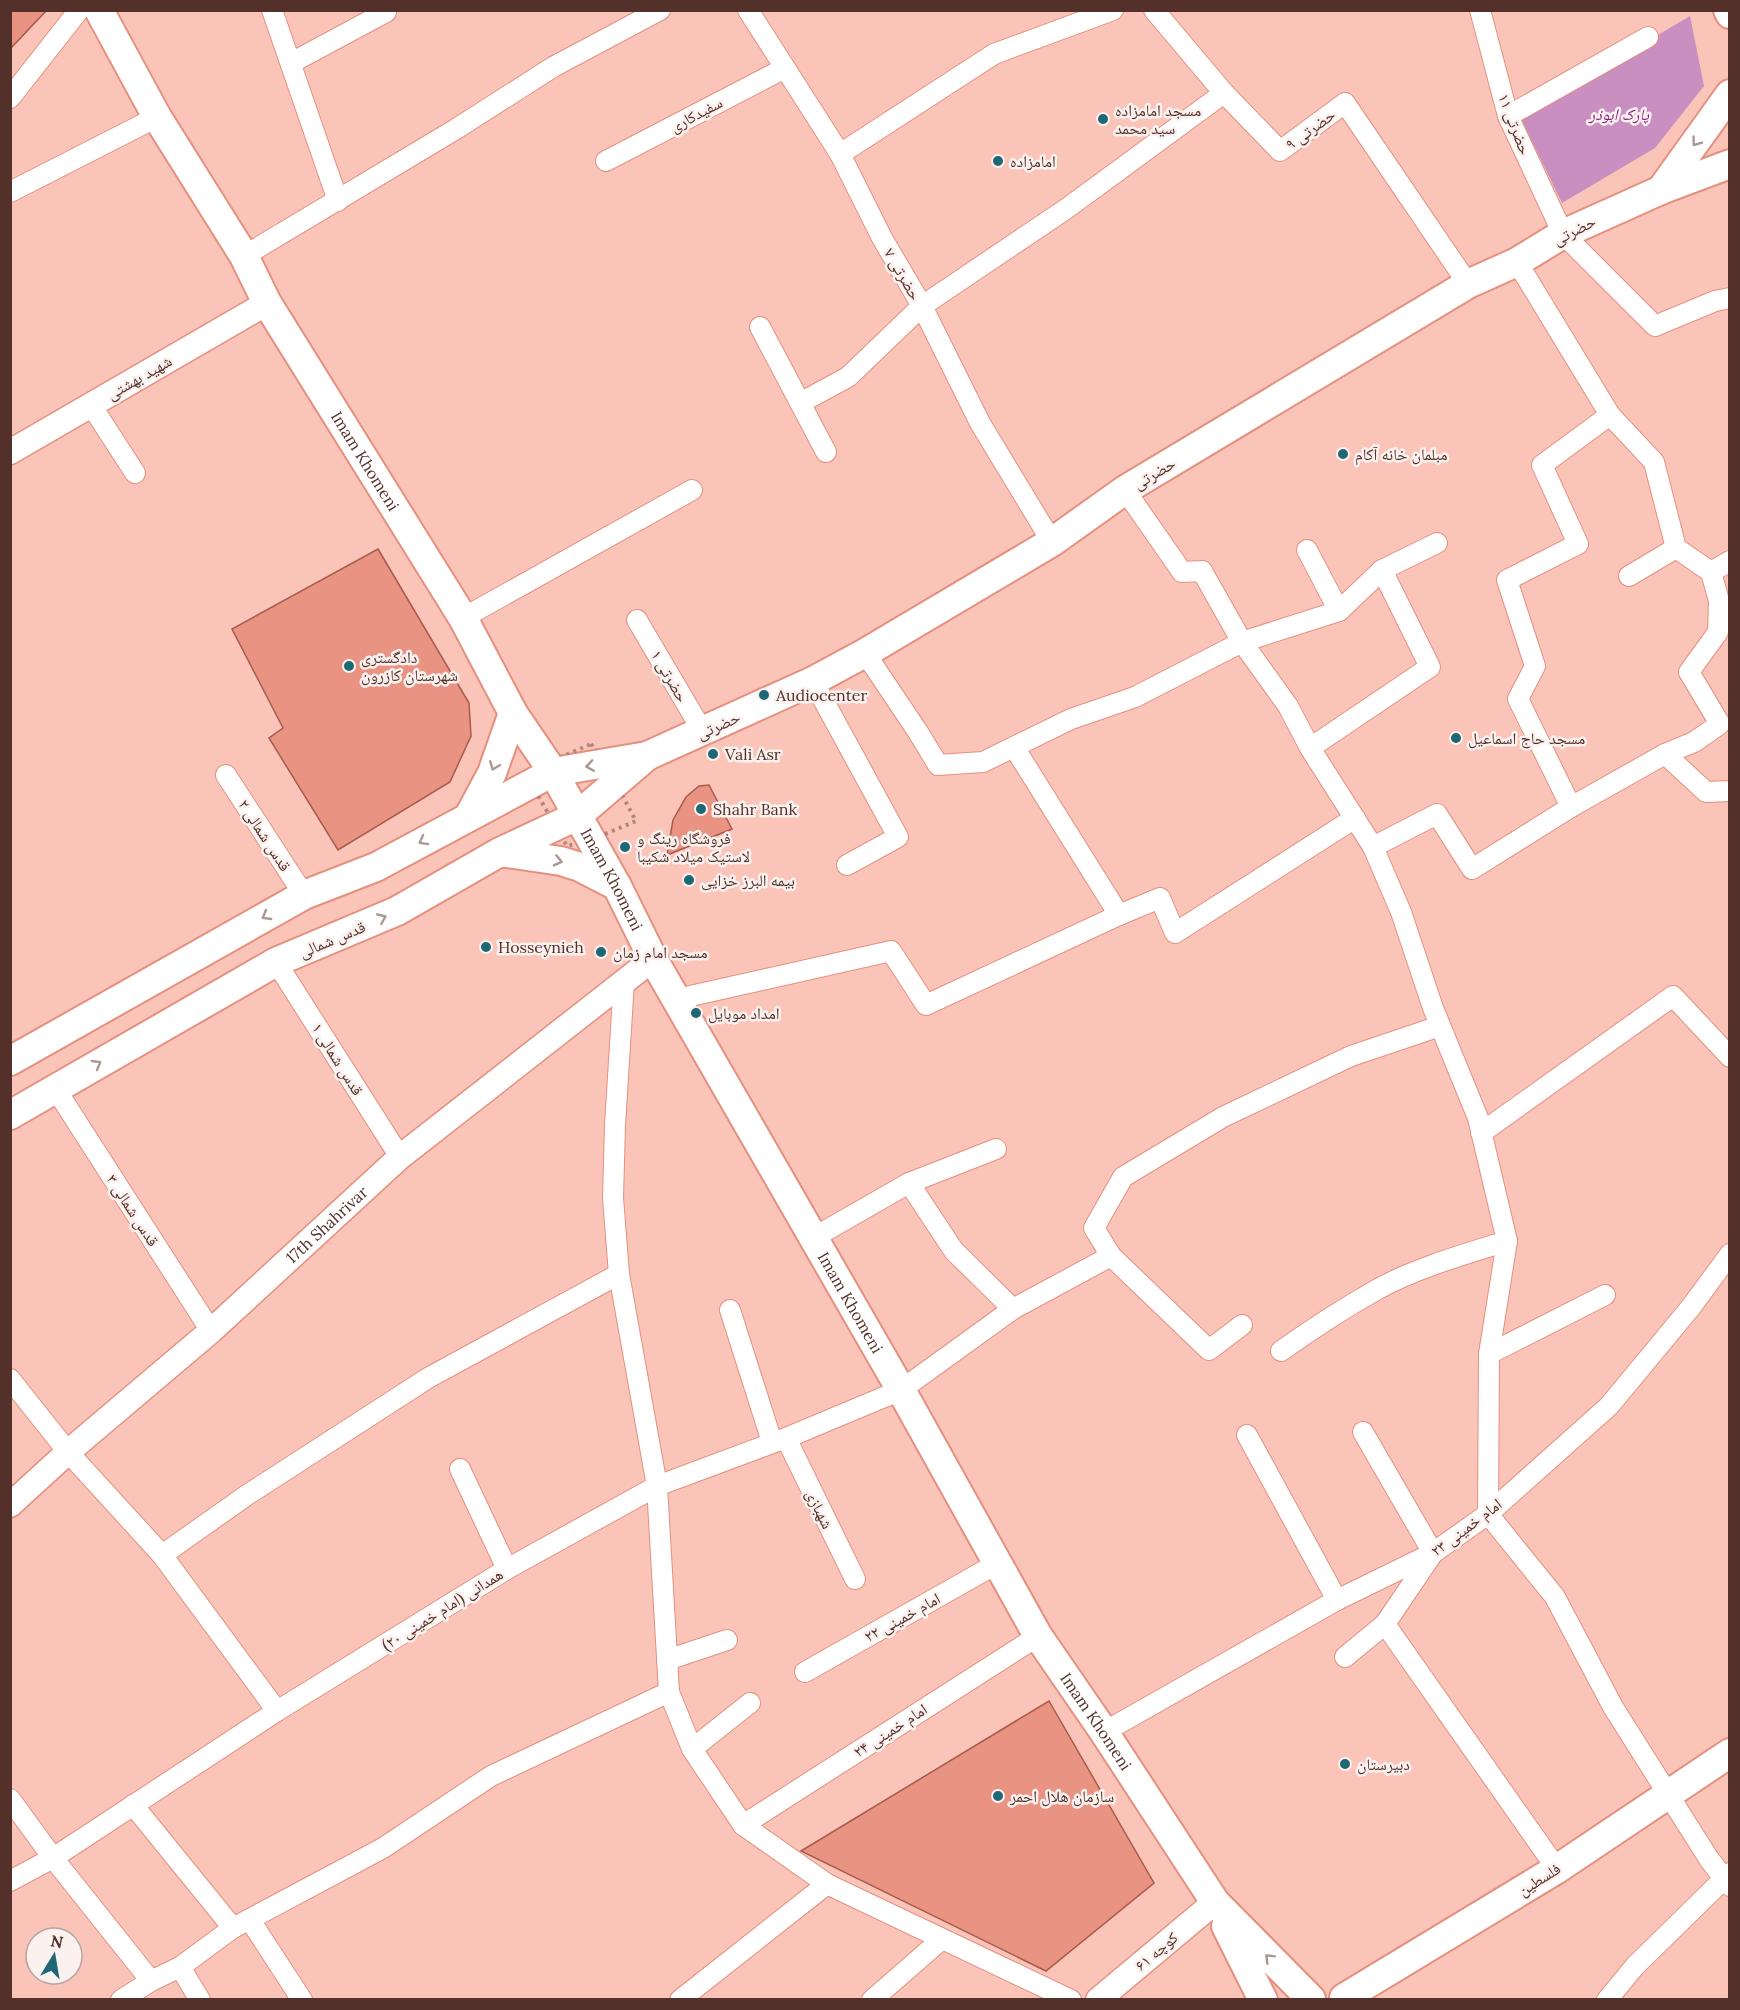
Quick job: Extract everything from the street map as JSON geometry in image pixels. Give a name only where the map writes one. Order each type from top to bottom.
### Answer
[{"type":"main road","name":"Imam Khomeni","points":[[99,10],[157,117],[244,256],[267,303],[463,618],[513,713],[553,772],[617,886],[653,958],[901,1390],[1038,1636],[1215,1902],[1263,2000]]},
{"type":"main road","name":"حضرتی","points":[[1661,189],[1730,94]]},
{"type":"main road","name":"حضرتی","points":[[647,756],[813,681],[865,653],[1052,542],[1125,490],[1468,284],[1517,262],[1563,234],[1661,189],[1730,164]]},
{"type":"main road","points":[[469,816],[492,773],[513,713]]},
{"type":"main road","points":[[10,1061],[304,895],[376,867],[553,772],[647,756]]},
{"type":"main road","name":"قدس شمالی","points":[[10,1116],[276,962],[398,911],[500,852],[577,816],[647,756]]},
{"type":"main road","points":[[500,852],[561,861],[580,867],[617,886]]},
{"type":"main road","name":"فلسطین","points":[[1346,1999],[1557,1869],[1730,1753]]},
{"type":"main road","name":"Imam Khomeni","points":[[1215,1902],[1310,1999]]},
{"type":"main road","points":[[1310,1999],[1331,1995],[1346,1999]]},
{"type":"street","points":[[10,98],[79,10]]},
{"type":"street","points":[[272,10],[338,201]]},
{"type":"street","points":[[244,256],[338,201],[553,67],[660,10]]},
{"type":"street","name":"حضرتی ۷","points":[[748,10],[840,154],[882,238],[922,306],[980,423],[1052,542]]},
{"type":"street","points":[[840,154],[994,54],[1113,10]]},
{"type":"street","name":"حضرتی ۹","points":[[1154,10],[1224,93],[1280,151],[1345,104],[1468,284]]},
{"type":"street","name":"حضرتی ۱۱","points":[[1479,10],[1508,116],[1563,234]]},
{"type":"street","points":[[291,63],[386,12]]},
{"type":"street","points":[[1508,116],[1648,37]]},
{"type":"street","name":"سفیدکاری","points":[[606,161],[785,68]]},
{"type":"street","points":[[800,403],[848,376],[922,306],[1066,209],[1224,93]]},
{"type":"street","points":[[10,192],[157,117]]},
{"type":"street","points":[[1563,234],[1655,326],[1715,301],[1730,298]]},
{"type":"street","points":[[1373,847],[1437,814],[1472,869],[1570,807],[1665,754],[1694,742],[1720,724],[1689,672],[1719,632],[1719,601],[1711,572],[1676,548],[1654,462],[1610,415],[1517,262]]},
{"type":"street","name":"شهید بهشتی","points":[[10,452],[267,303]]},
{"type":"street","points":[[760,327],[826,452]]},
{"type":"street","points":[[91,405],[135,473]]},
{"type":"street","points":[[1570,807],[1518,699],[1535,666],[1507,580],[1578,544],[1542,465],[1610,415]]},
{"type":"street","points":[[463,618],[692,490]]},
{"type":"street","points":[[1125,490],[1182,572],[1202,571],[1242,642],[1288,706],[1310,748],[1373,847],[1401,912],[1440,1026],[1478,1118],[1507,1241],[1489,1354],[1488,1514],[1555,1597],[1613,1707],[1668,1794],[1728,1879],[1635,1966],[1607,2000]]},
{"type":"street","points":[[865,653],[938,765],[983,762],[1071,719],[1135,697],[1242,642],[1339,611],[1382,570],[1437,543]]},
{"type":"street","points":[[1629,576],[1676,548]]},
{"type":"street","points":[[1307,550],[1339,611]]},
{"type":"street","points":[[1711,572],[1730,561]]},
{"type":"street","points":[[1310,748],[1430,667],[1382,570]]},
{"type":"street","name":"حضرتی ۱","points":[[637,620],[703,732]]},
{"type":"street","points":[[813,681],[898,837],[847,865]]},
{"type":"street","points":[[1014,747],[1119,915]]},
{"type":"street","points":[[1665,754],[1706,792],[1730,791]]},
{"type":"street","name":"قدس شمالی ۲","points":[[226,775],[304,895]]},
{"type":"street","points":[[677,999],[891,951],[926,1005],[1160,898],[1175,933],[1354,818]]},
{"type":"street","name":"17th Shahrivar","points":[[10,1505],[68,1452],[211,1331],[400,1156],[653,958]]},
{"type":"street","name":"قدس شمالی ۱","points":[[276,962],[400,1156]]},
{"type":"street","points":[[624,981],[613,1198],[619,1274],[657,1486],[669,1692],[692,1749],[743,1824],[827,1884],[1071,2000]]},
{"type":"street","points":[[1481,1133],[1673,996],[1730,1057]]},
{"type":"street","points":[[1242,1324],[1209,1350],[1111,1256],[1095,1228],[1122,1178],[1223,1117],[1351,1056],[1440,1026]]},
{"type":"street","name":"۳ قدس شمالی","points":[[55,1088],[211,1331]]},
{"type":"street","points":[[813,1238],[909,1184],[996,1149]]},
{"type":"street","points":[[909,1184],[954,1251],[1013,1309]]},
{"type":"street","points":[[1281,1351],[1318,1325],[1379,1288],[1453,1258],[1507,1241]]},
{"type":"street","name":"امام خمینی ۲۳","points":[[1104,1732],[1337,1600],[1433,1554],[1488,1514],[1609,1406],[1691,1307],[1730,1254]]},
{"type":"street","name":"همدانی (امام خمینی ۲۰)","points":[[10,1881],[53,1858],[277,1711],[507,1569],[657,1486],[779,1440],[901,1390],[1013,1309],[1111,1256]]},
{"type":"street","points":[[162,1555],[428,1378],[619,1274]]},
{"type":"street","points":[[1489,1354],[1605,1295]]},
{"type":"street","name":"شهبازی","points":[[730,1310],[779,1440],[855,1579]]},
{"type":"street","points":[[10,1379],[68,1452],[162,1555],[277,1711]]},
{"type":"street","points":[[1345,1657],[1385,1624],[1433,1554],[1363,1432]]},
{"type":"street","points":[[1247,1435],[1337,1600]]},
{"type":"street","points":[[460,1469],[507,1569]]},
{"type":"street","name":"امام خمینی ۲۲","points":[[805,1672],[998,1563]]},
{"type":"street","points":[[1385,1624],[1557,1869]]},
{"type":"street","name":"امام خمینی ۲۴","points":[[743,1824],[1038,1636]]},
{"type":"street","points":[[667,1660],[727,1640]]},
{"type":"street","points":[[121,2000],[151,1981],[180,1967],[241,1924],[384,1848],[492,1776],[669,1692]]},
{"type":"street","points":[[692,1749],[750,1703]]},
{"type":"street","points":[[10,1799],[53,1858],[151,1981]]},
{"type":"street","points":[[134,1805],[241,1924],[302,2000]]},
{"type":"street","points":[[680,2000],[827,1884]]},
{"type":"street","name":"کوچه ۶۱","points":[[1098,2000],[1215,1902]]},
{"type":"street","points":[[872,2000],[942,1939]]},
{"type":"street","points":[[180,1967],[200,2000]]},
{"type":"green space","name":"پارک ابوذر","points":[[1690,16],[1704,86],[1655,148],[1562,203],[1520,117]]},
{"type":"building","points":[[10,10],[47,10],[10,49]]},
{"type":"building","name":"دادگستری شهرستان کازرون","points":[[378,549],[469,703],[471,736],[450,782],[338,850],[269,738],[283,728],[232,629]]},
{"type":"building","name":"Shahr Bank","points":[[709,785],[732,829],[667,855],[673,820],[686,797],[699,786]]},
{"type":"building","name":"سازمان هلال احمر","points":[[1049,1701],[1154,1883],[1046,1971],[801,1851]]},
{"type":"place","name":"مسجد امامزاده سید محمد","points":[[1103,119]]},
{"type":"place","name":"امامزاده","points":[[998,161]]},
{"type":"place","name":"مبلمان خانه آکام","points":[[1343,454]]},
{"type":"place","name":"دادگستری شهرستان کازرون","points":[[349,666]]},
{"type":"place","name":"Audiocenter","points":[[764,695]]},
{"type":"place","name":"مسجد حاج اسماعیل","points":[[1456,738]]},
{"type":"place","name":"Vali Asr","points":[[713,754]]},
{"type":"place","name":"Shahr Bank","points":[[701,809]]},
{"type":"place","name":"فروشگاه رینگ و لاستیک میلاد شکیبا","points":[[625,847]]},
{"type":"place","name":"بیمه البرز خزایی","points":[[689,880]]},
{"type":"place","name":"Hosseynieh","points":[[486,947]]},
{"type":"place","name":"مسجد امام زمان","points":[[601,952]]},
{"type":"place","name":"امداد موبایل","points":[[696,1013]]},
{"type":"place","name":"دبیرستان","points":[[1345,1764]]},
{"type":"place","name":"سازمان هلال احمر","points":[[998,1796]]}]
